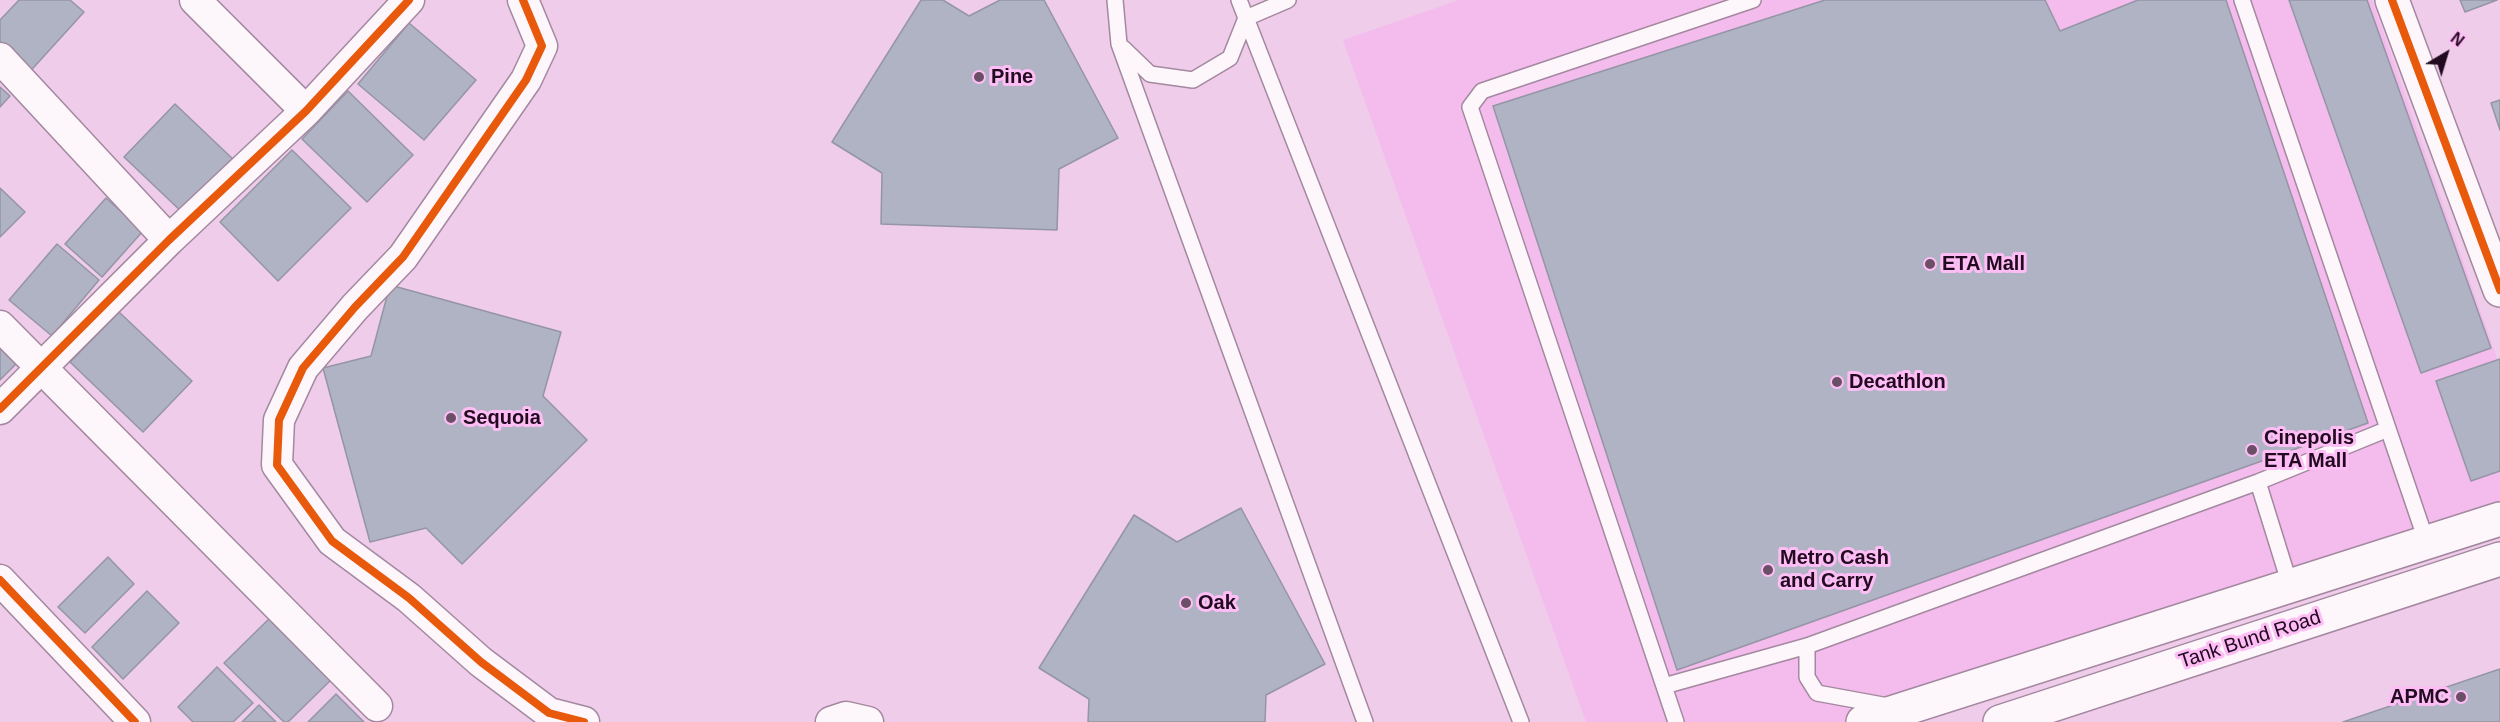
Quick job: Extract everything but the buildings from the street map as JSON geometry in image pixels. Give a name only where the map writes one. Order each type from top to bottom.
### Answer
[{"type":"main road","points":[[2392,0],[2500,290]]},
{"type":"main road","points":[[1863,722],[2500,519]]},
{"type":"main road","name":"Tank Bund Road","points":[[2000,722],[2500,559]]},
{"type":"street","points":[[195,0],[306,111]]},
{"type":"street","points":[[0,409],[169,240],[306,111],[409,0]]},
{"type":"street","points":[[522,0],[542,46],[526,80],[403,256],[355,307],[303,368],[279,420],[277,465],[332,542],[409,598],[481,662],[549,713],[584,722]]},
{"type":"street","points":[[0,58],[169,240]]},
{"type":"street","points":[[0,326],[377,706]]},
{"type":"street","points":[[0,580],[135,722]]},
{"type":"street","points":[[831,722],[846,717],[868,722]]},
{"type":"lane","points":[[1115,0],[1119,44],[1365,722]]},
{"type":"lane","points":[[1239,0],[1521,722]]},
{"type":"lane","points":[[1119,44],[1150,74],[1193,80],[1230,58],[1246,18],[1288,0]]},
{"type":"lane","points":[[1676,722],[1470,107],[1482,91],[1753,0]]},
{"type":"lane","points":[[2242,0],[2427,543]]},
{"type":"lane","points":[[1664,686],[1808,646],[2258,482],[2388,429]]},
{"type":"lane","points":[[2258,482],[2290,585]]},
{"type":"lane","points":[[1808,646],[1807,677],[1817,693],[1905,708]]},
{"type":"shaded area","name":"ETA Mall","points":[[1459,0],[2372,0],[2500,367],[2500,507],[1861,722],[1586,722],[1343,40]]},
{"type":"cycle path","points":[[0,409],[169,240],[306,111],[409,0]]},
{"type":"cycle path","points":[[523,0],[542,46],[526,80],[403,257],[355,307],[303,368],[279,420],[277,465],[332,541],[409,598],[481,662],[549,713],[584,722]]},
{"type":"cycle path","points":[[2392,0],[2500,290]]},
{"type":"cycle path","points":[[0,580],[135,722]]},
{"type":"place","name":"Pine","points":[[979,77]]},
{"type":"place","name":"ETA Mall","points":[[1930,264]]},
{"type":"place","name":"Decathlon","points":[[1837,382]]},
{"type":"place","name":"Sequoia","points":[[451,418]]},
{"type":"place","name":"Cinepolis ETA Mall","points":[[2252,450]]},
{"type":"place","name":"Metro Cash and Carry","points":[[1768,570]]},
{"type":"place","name":"Oak","points":[[1186,603]]},
{"type":"place","name":"APMC","points":[[2461,697]]}]
